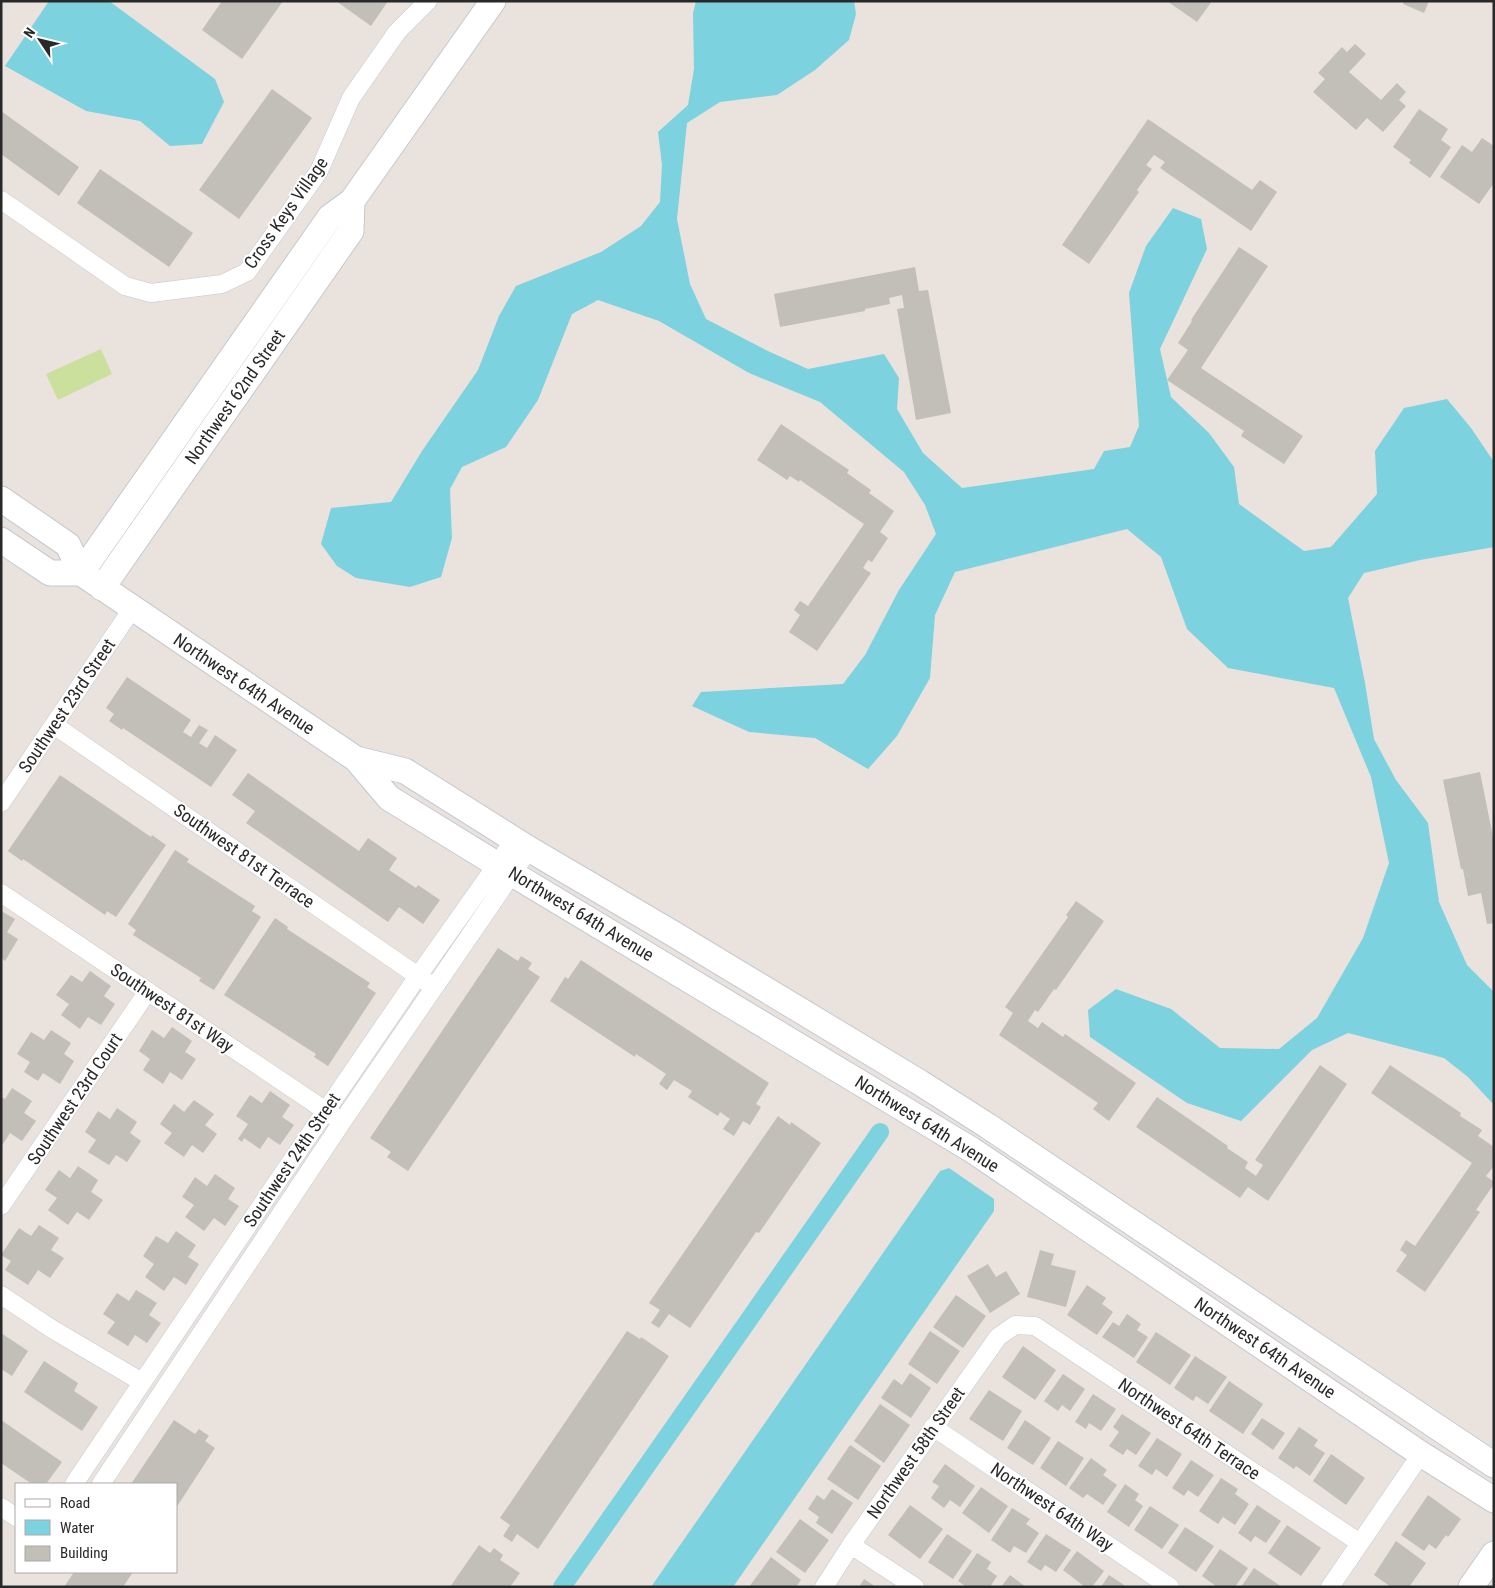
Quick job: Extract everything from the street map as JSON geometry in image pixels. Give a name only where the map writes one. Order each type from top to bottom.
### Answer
[{"type":"street","name":"Cross Keys Village","points":[[1,200],[125,286],[152,294],[222,284],[247,272],[319,171],[351,98],[397,32],[428,1]]},
{"type":"street","name":"Northwest 62nd Street","points":[[81,573],[330,216],[352,201],[492,1]]},
{"type":"street","name":"Northwest 62nd Street","points":[[102,588],[351,231],[352,201]]},
{"type":"street","points":[[209,389],[208,407],[210,414],[217,424]]},
{"type":"street","points":[[1,499],[68,545],[81,573],[50,573],[1,540]]},
{"type":"street","name":"Northwest 64th Avenue","points":[[81,573],[356,759],[389,798],[972,1150],[1421,1454],[1494,1500]]},
{"type":"street","name":"Southwest 23rd Street","points":[[1,803],[132,609]]},
{"type":"street","name":"Southwest 81st Terrace","points":[[54,725],[434,987]]},
{"type":"street","name":"Northwest 64th Avenue","points":[[356,759],[404,771],[919,1082],[988,1126],[1494,1465]]},
{"type":"street","name":"Southwest 24th Street","points":[[75,1483],[418,976],[522,844]]},
{"type":"street","name":"Southwest 24th Street","points":[[102,1483],[434,987],[504,869]]},
{"type":"street","name":"Southwest 81st Way","points":[[1,893],[342,1122]]},
{"type":"street","points":[[712,993],[726,991],[738,984],[743,976]]},
{"type":"street","name":"Southwest 23rd Court","points":[[1,1206],[148,991]]},
{"type":"street","points":[[903,1108],[919,1082]]},
{"type":"street","points":[[1222,1318],[1238,1294]]},
{"type":"street","points":[[1,1295],[52,1329],[142,1382]]},
{"type":"street","name":"Northwest 58th Street","points":[[824,1587],[851,1545],[998,1337],[1015,1325]]},
{"type":"street","name":"Northwest 64th Terrace","points":[[1015,1325],[1035,1326],[1360,1544]]},
{"type":"street","name":"Northwest 64th Way","points":[[934,1427],[1170,1587]]},
{"type":"street","points":[[1330,1587],[1421,1454]]},
{"type":"street","points":[[1,1507],[15,1516]]},
{"type":"street","points":[[851,1545],[914,1587]]},
{"type":"street","points":[[1471,1587],[1494,1554]]},
{"type":"green space","points":[[101,349],[112,374],[58,400],[46,374]]},
{"type":"water","points":[[49,1],[109,1],[215,79],[224,102],[202,144],[170,146],[140,121],[86,111],[5,66]]},
{"type":"water","points":[[696,1],[854,1],[856,14],[849,40],[815,70],[777,95],[720,102],[687,123],[677,219],[690,284],[706,319],[808,369],[884,354],[899,378],[897,409],[923,453],[962,488],[1094,469],[1104,451],[1130,447],[1139,426],[1129,293],[1146,246],[1173,208],[1201,219],[1207,249],[1160,349],[1171,397],[1209,433],[1234,467],[1239,504],[1304,551],[1331,547],[1377,494],[1375,451],[1404,408],[1447,399],[1471,428],[1494,462],[1494,547],[1420,560],[1364,573],[1348,598],[1374,739],[1396,780],[1428,823],[1439,902],[1467,965],[1494,992],[1494,1105],[1468,1077],[1444,1058],[1348,1033],[1312,1050],[1241,1121],[1187,1103],[1090,1037],[1088,1010],[1116,989],[1171,1009],[1220,1048],[1279,1049],[1317,1018],[1363,938],[1389,863],[1371,777],[1334,688],[1228,668],[1187,629],[1161,557],[1127,529],[955,572],[935,615],[930,678],[897,736],[868,769],[815,738],[749,732],[692,706],[701,692],[843,684],[865,655],[899,590],[936,534],[925,505],[904,472],[820,402],[749,373],[659,321],[598,300],[572,314],[538,400],[506,447],[462,467],[450,489],[452,538],[441,577],[410,587],[356,578],[337,566],[321,544],[331,508],[391,502],[422,451],[478,370],[499,316],[516,286],[601,252],[641,226],[660,202],[662,165],[658,132],[688,105],[694,69],[693,13]]},
{"type":"water","points":[[949,1168],[994,1199],[994,1211],[733,1587],[651,1587],[940,1171]]},
{"type":"building","points":[[222,1],[283,1],[242,59],[202,30]]},
{"type":"building","points":[[336,1],[388,1],[371,26]]},
{"type":"building","points":[[1167,1],[1212,1],[1197,22]]},
{"type":"building","points":[[1404,1],[1429,1],[1424,13],[1403,4]]},
{"type":"building","points":[[1355,44],[1366,54],[1349,72],[1381,100],[1397,83],[1406,92],[1399,100],[1406,106],[1383,132],[1367,118],[1356,130],[1313,92],[1325,79],[1318,73],[1342,47],[1347,52]]},
{"type":"building","points":[[272,89],[312,118],[239,219],[199,190]]},
{"type":"building","points":[[1419,109],[1448,129],[1441,140],[1451,147],[1430,178],[1409,163],[1411,160],[1393,147]]},
{"type":"building","points":[[1,111],[79,167],[59,196],[1,154]]},
{"type":"building","points":[[1148,119],[1252,190],[1260,180],[1277,192],[1251,231],[1160,168],[1165,162],[1154,155],[1146,165],[1152,169],[1137,190],[1139,192],[1089,264],[1062,245]]},
{"type":"building","points":[[1482,138],[1494,146],[1494,183],[1479,204],[1440,177],[1462,145],[1472,152]]},
{"type":"building","points":[[100,169],[193,233],[169,267],[77,203]]},
{"type":"building","points":[[1239,247],[1268,266],[1201,368],[1303,436],[1284,464],[1241,436],[1244,431],[1167,380],[1188,350],[1178,343]]},
{"type":"building","points":[[915,267],[919,291],[928,290],[951,413],[916,420],[897,309],[904,308],[902,295],[889,298],[890,304],[865,309],[865,311],[780,327],[774,294]]},
{"type":"building","points":[[781,424],[849,470],[847,473],[871,490],[869,493],[894,511],[880,532],[888,538],[872,562],[868,560],[863,568],[871,573],[817,651],[789,632],[800,615],[794,610],[800,601],[808,606],[864,524],[800,480],[799,482],[790,476],[787,480],[757,460]]},
{"type":"building","points":[[127,677],[191,720],[183,732],[191,737],[199,725],[208,730],[199,743],[207,748],[215,735],[237,750],[211,787],[123,728],[122,730],[109,721],[114,714],[106,708]]},
{"type":"building","points":[[1480,772],[1494,842],[1494,923],[1487,924],[1481,893],[1468,896],[1443,780]]},
{"type":"building","points":[[248,773],[359,851],[368,838],[397,858],[389,870],[416,888],[418,885],[440,900],[423,924],[399,907],[388,922],[246,823],[255,811],[232,795]]},
{"type":"building","points":[[60,775],[151,837],[152,835],[166,845],[116,917],[107,911],[105,915],[23,859],[22,861],[8,851]]},
{"type":"building","points":[[175,850],[189,859],[187,862],[255,906],[252,911],[261,917],[214,990],[199,981],[201,978],[133,935],[136,930],[128,924]]},
{"type":"building","points":[[1076,901],[1104,921],[1056,990],[1054,989],[1038,1012],[1035,1010],[1028,1021],[1038,1028],[1042,1022],[1063,1037],[1065,1034],[1136,1083],[1109,1121],[1093,1109],[1098,1103],[999,1035],[1013,1013],[1005,1007],[1068,917],[1066,915]]},
{"type":"building","points":[[1,911],[15,919],[7,932],[18,939],[5,961],[1,958]]},
{"type":"building","points":[[275,918],[288,927],[287,929],[370,983],[367,987],[376,993],[328,1066],[314,1057],[316,1054],[224,995]]},
{"type":"building","points":[[498,948],[518,961],[521,956],[532,963],[528,969],[540,977],[408,1171],[387,1157],[391,1152],[370,1138]]},
{"type":"building","points":[[581,960],[769,1083],[756,1104],[761,1107],[750,1125],[743,1121],[734,1136],[723,1129],[730,1119],[720,1112],[718,1116],[688,1097],[692,1091],[674,1080],[667,1090],[659,1084],[666,1074],[636,1054],[635,1057],[550,1001],[565,977],[568,979]]},
{"type":"building","points":[[90,971],[111,986],[104,996],[115,1004],[101,1025],[88,1017],[80,1029],[61,1015],[69,1004],[56,995],[71,975],[82,982]]},
{"type":"building","points":[[172,1027],[192,1041],[185,1052],[196,1059],[182,1080],[170,1072],[163,1084],[143,1070],[150,1059],[139,1051],[152,1030],[164,1038]]},
{"type":"building","points":[[51,1030],[71,1043],[64,1054],[74,1061],[60,1084],[43,1073],[38,1081],[24,1072],[30,1062],[17,1054],[31,1032],[44,1040]]},
{"type":"building","points":[[1320,1065],[1347,1084],[1268,1201],[1248,1187],[1240,1198],[1136,1127],[1157,1097],[1228,1146],[1227,1148],[1248,1162],[1245,1168],[1256,1176],[1263,1165],[1255,1160]]},
{"type":"building","points":[[1390,1065],[1461,1113],[1460,1116],[1482,1130],[1478,1136],[1494,1147],[1494,1166],[1486,1176],[1494,1184],[1476,1210],[1480,1212],[1425,1292],[1396,1271],[1407,1255],[1400,1250],[1406,1240],[1415,1246],[1472,1163],[1371,1093]]},
{"type":"building","points":[[12,1088],[32,1101],[24,1113],[36,1121],[22,1141],[10,1133],[1,1147],[1,1097],[5,1099]]},
{"type":"building","points":[[270,1091],[290,1105],[282,1117],[294,1125],[280,1145],[268,1137],[260,1149],[244,1138],[242,1142],[238,1139],[248,1124],[236,1116],[250,1095],[262,1103]]},
{"type":"building","points":[[194,1100],[214,1114],[205,1125],[217,1134],[203,1153],[192,1145],[184,1157],[164,1143],[172,1133],[160,1124],[174,1104],[184,1112]]},
{"type":"building","points":[[117,1108],[137,1122],[130,1133],[141,1141],[127,1162],[116,1155],[109,1165],[88,1152],[96,1140],[85,1132],[98,1111],[110,1119]]},
{"type":"building","points":[[778,1116],[790,1125],[791,1122],[821,1143],[759,1233],[756,1232],[690,1328],[669,1314],[659,1328],[651,1323],[660,1310],[649,1303]]},
{"type":"building","points":[[78,1166],[98,1180],[91,1192],[103,1200],[89,1220],[77,1212],[68,1225],[48,1210],[57,1198],[45,1190],[59,1170],[70,1178]]},
{"type":"building","points":[[215,1174],[235,1188],[228,1199],[239,1206],[225,1226],[214,1218],[204,1231],[185,1217],[194,1205],[182,1197],[195,1177],[207,1186]]},
{"type":"building","points":[[39,1225],[59,1238],[51,1250],[64,1258],[50,1278],[38,1270],[28,1285],[5,1270],[11,1261],[1,1255],[19,1228],[31,1236]]},
{"type":"building","points":[[176,1231],[196,1245],[188,1257],[199,1264],[186,1285],[174,1277],[164,1291],[145,1277],[154,1264],[143,1256],[156,1236],[168,1243]]},
{"type":"building","points":[[1040,1250],[1054,1254],[1051,1265],[1076,1271],[1066,1307],[1027,1297]]},
{"type":"building","points":[[988,1264],[996,1277],[1006,1271],[1020,1294],[990,1313],[967,1276]]},
{"type":"building","points":[[1087,1285],[1106,1298],[1102,1304],[1113,1312],[1097,1335],[1067,1315]]},
{"type":"building","points":[[136,1290],[157,1303],[149,1315],[161,1323],[147,1343],[135,1335],[128,1346],[107,1333],[115,1322],[103,1314],[117,1293],[129,1301]]},
{"type":"building","points":[[956,1295],[986,1316],[963,1348],[933,1327]]},
{"type":"building","points":[[1127,1314],[1141,1324],[1137,1330],[1148,1337],[1134,1358],[1102,1337],[1113,1322],[1119,1326]]},
{"type":"building","points":[[627,1331],[640,1339],[641,1337],[669,1356],[538,1549],[517,1534],[512,1542],[503,1536],[510,1525],[500,1518]]},
{"type":"building","points":[[930,1331],[960,1351],[937,1384],[908,1364]]},
{"type":"building","points":[[1156,1332],[1191,1355],[1170,1385],[1136,1362]]},
{"type":"building","points":[[1,1333],[28,1351],[12,1376],[1,1369]]},
{"type":"building","points":[[1023,1346],[1056,1370],[1035,1400],[1002,1377]]},
{"type":"building","points":[[1195,1356],[1227,1377],[1208,1404],[1196,1396],[1193,1401],[1174,1388]]},
{"type":"building","points":[[44,1361],[78,1383],[74,1391],[98,1407],[82,1431],[24,1392]]},
{"type":"building","points":[[910,1373],[931,1388],[911,1418],[881,1398],[894,1379],[902,1385]]},
{"type":"building","points":[[1063,1374],[1085,1389],[1070,1411],[1062,1405],[1058,1411],[1044,1401]]},
{"type":"building","points":[[1229,1381],[1263,1404],[1243,1434],[1209,1411]]},
{"type":"building","points":[[989,1390],[1022,1411],[1003,1441],[969,1419]]},
{"type":"building","points":[[1093,1394],[1116,1409],[1101,1431],[1089,1423],[1086,1429],[1075,1422]]},
{"type":"building","points":[[880,1404],[910,1425],[884,1463],[854,1441]]},
{"type":"building","points":[[1122,1414],[1151,1433],[1136,1455],[1127,1449],[1123,1455],[1109,1446],[1119,1432],[1113,1427]]},
{"type":"building","points":[[1262,1418],[1285,1433],[1273,1450],[1251,1434]]},
{"type":"building","points":[[1,1420],[62,1462],[47,1483],[31,1483],[1,1463]]},
{"type":"building","points":[[174,1420],[195,1434],[199,1429],[209,1436],[205,1441],[215,1448],[178,1505],[178,1483],[132,1483]]},
{"type":"building","points":[[1025,1420],[1051,1438],[1033,1465],[1007,1448]]},
{"type":"building","points":[[1299,1427],[1318,1440],[1314,1446],[1325,1453],[1310,1476],[1296,1466],[1294,1469],[1278,1458]]},
{"type":"building","points":[[1157,1438],[1182,1454],[1167,1477],[1156,1469],[1152,1475],[1138,1466]]},
{"type":"building","points":[[1058,1441],[1084,1458],[1066,1486],[1040,1468]]},
{"type":"building","points":[[850,1445],[881,1466],[858,1500],[827,1479]]},
{"type":"building","points":[[1331,1454],[1365,1478],[1346,1505],[1313,1481]]},
{"type":"building","points":[[1091,1458],[1107,1470],[1103,1475],[1117,1485],[1103,1505],[1087,1494],[1083,1498],[1069,1488]]},
{"type":"building","points":[[1191,1460],[1214,1475],[1198,1497],[1188,1490],[1184,1496],[1172,1488]]},
{"type":"building","points":[[945,1464],[975,1486],[960,1507],[950,1500],[944,1508],[931,1498],[939,1486],[932,1482]]},
{"type":"building","points":[[1221,1478],[1238,1489],[1235,1494],[1249,1504],[1235,1525],[1223,1517],[1218,1524],[1199,1511]]},
{"type":"building","points":[[1125,1484],[1139,1494],[1135,1500],[1143,1506],[1129,1527],[1107,1512]]},
{"type":"building","points":[[981,1487],[1008,1506],[989,1533],[962,1513]]},
{"type":"building","points":[[832,1489],[853,1503],[832,1534],[816,1523],[819,1517],[808,1509],[817,1495],[824,1500]]},
{"type":"building","points":[[1428,1495],[1461,1519],[1448,1537],[1446,1535],[1436,1549],[1429,1544],[1424,1551],[1401,1535]]},
{"type":"building","points":[[910,1505],[943,1529],[920,1559],[888,1535]]},
{"type":"building","points":[[1257,1505],[1281,1521],[1266,1543],[1255,1536],[1251,1542],[1238,1533]]},
{"type":"building","points":[[1150,1506],[1179,1525],[1162,1549],[1134,1530]]},
{"type":"building","points":[[1012,1508],[1030,1519],[1026,1524],[1039,1533],[1026,1553],[1014,1546],[1010,1553],[991,1540]]},
{"type":"building","points":[[800,1519],[829,1540],[805,1573],[776,1552]]},
{"type":"building","points":[[1287,1525],[1321,1548],[1301,1576],[1268,1553]]},
{"type":"building","points":[[1185,1527],[1214,1546],[1196,1572],[1168,1553]]},
{"type":"building","points":[[947,1534],[972,1551],[953,1579],[928,1562]]},
{"type":"building","points":[[1046,1534],[1071,1550],[1056,1572],[1045,1565],[1041,1571],[1027,1562]]},
{"type":"building","points":[[1396,1541],[1426,1563],[1409,1587],[1391,1587],[1374,1575]]},
{"type":"building","points":[[479,1545],[490,1553],[494,1548],[503,1555],[500,1560],[520,1573],[510,1587],[450,1587]]},
{"type":"building","points":[[1220,1549],[1248,1568],[1235,1587],[1217,1587],[1202,1576]]},
{"type":"building","points":[[1077,1551],[1104,1571],[1092,1587],[1085,1587],[1063,1570]]},
{"type":"building","points":[[977,1553],[991,1562],[987,1569],[997,1576],[990,1587],[967,1587],[958,1581]]},
{"type":"building","points":[[771,1557],[801,1580],[796,1587],[749,1587]]},
{"type":"building","points":[[1254,1568],[1282,1587],[1241,1587]]},
{"type":"building","points":[[73,1573],[132,1573],[123,1587],[64,1587]]},
{"type":"building","points":[[1010,1575],[1026,1587],[1001,1587]]},
{"type":"building","points":[[1109,1575],[1127,1587],[1101,1587]]},
{"type":"building","points":[[864,1579],[876,1587],[859,1587]]},
{"type":"waterway","points":[[562,1587],[880,1132]]}]
